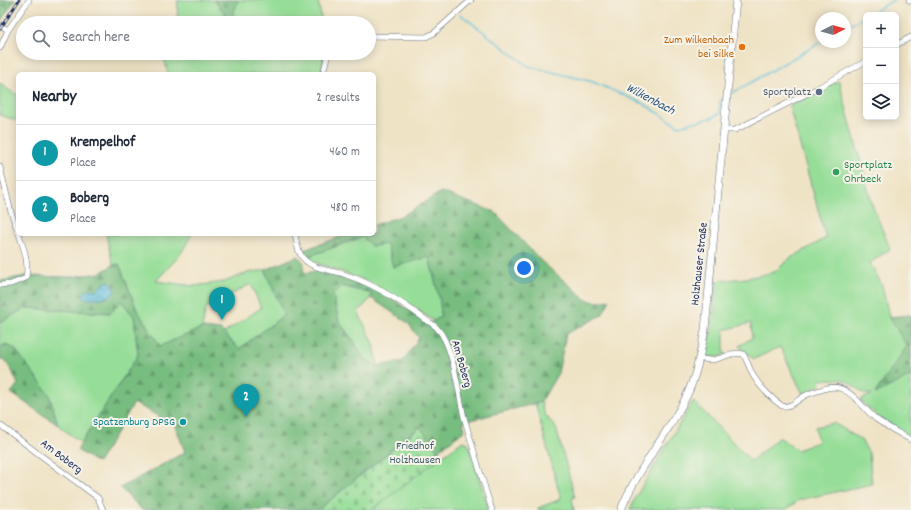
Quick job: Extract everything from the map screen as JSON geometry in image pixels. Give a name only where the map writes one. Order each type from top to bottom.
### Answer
[{"type":"street","points":[[17,16],[28,0]]},
{"type":"street","points":[[376,36],[426,37],[434,33],[471,0]]},
{"type":"street","name":"Holzhauser Straße","points":[[621,510],[632,486],[663,438],[684,400],[693,380],[700,358],[705,330],[725,130],[736,0]]},
{"type":"street","points":[[0,48],[8,30],[16,18]]},
{"type":"street","points":[[0,25],[8,30]]},
{"type":"street","points":[[899,43],[911,37]]},
{"type":"street","points":[[323,72],[326,60]]},
{"type":"street","points":[[725,130],[735,130],[863,64]]},
{"type":"street","points":[[0,167],[16,227]]},
{"type":"street","points":[[0,285],[11,284],[26,278],[28,271],[26,257],[19,236]]},
{"type":"street","name":"Am Boberg","points":[[295,236],[299,252],[308,262],[313,265],[346,275],[394,297],[437,328],[447,346],[459,389],[464,415],[492,510]]},
{"type":"street","points":[[700,358],[711,360],[719,359],[734,353],[743,354],[758,384],[782,406],[790,406],[803,397],[816,391],[829,387],[840,388],[849,392],[875,418],[911,440]]},
{"type":"street","name":"Am Boberg","points":[[0,425],[98,498],[103,510]]},
{"type":"green space","points":[[0,0],[15,0],[0,22]]},
{"type":"green space","points":[[178,0],[214,0],[227,16],[177,16]]},
{"type":"green space","points":[[214,0],[238,0],[233,16],[227,16]]},
{"type":"green space","points":[[238,0],[318,0],[321,16],[233,16]]},
{"type":"green space","points":[[165,60],[324,60],[321,72],[168,72]]},
{"type":"green space","points":[[839,81],[872,204],[890,249],[870,263],[882,285],[889,317],[908,346],[875,393],[911,376],[911,438],[877,416],[860,400],[873,394],[864,394],[848,382],[834,379],[820,380],[821,385],[803,394],[780,347],[754,359],[739,346],[752,338],[751,323],[724,330],[724,352],[726,354],[718,357],[706,357],[711,331],[716,281],[747,278],[775,272],[789,259],[826,238],[789,106]]},
{"type":"green space","points":[[0,83],[16,94],[16,120],[0,115]]},
{"type":"green space","points":[[441,192],[495,212],[542,262],[587,300],[596,302],[610,300],[602,315],[566,334],[558,373],[541,402],[463,422],[465,430],[438,451],[419,427],[318,510],[142,510],[120,488],[185,452],[175,425],[134,403],[98,463],[77,450],[138,355],[134,316],[121,301],[111,313],[26,308],[0,322],[0,281],[25,276],[70,277],[100,273],[113,265],[119,264],[137,310],[160,346],[202,328],[221,330],[239,349],[284,315],[265,270],[298,256],[304,263],[303,271],[307,273],[320,270],[370,287],[367,292],[371,287],[393,299],[428,324],[441,317],[440,301],[429,257],[393,267],[387,244],[371,246],[362,237],[307,257],[303,250],[343,236],[376,236],[376,224],[404,215]],"holes":[[[106,282],[109,297],[87,299],[87,290],[97,290]],[[342,286],[372,294],[371,298],[408,323],[419,338],[403,361],[378,366],[363,358],[353,340],[339,322],[333,295]]]},
{"type":"green space","points":[[106,236],[191,236],[180,255],[156,281],[194,286],[224,282],[247,273],[265,270],[284,315],[239,349],[224,333],[261,308],[251,284],[206,308],[202,328],[160,347],[137,310],[119,264],[113,265]]},
{"type":"green space","points":[[362,237],[371,246],[387,244],[429,257],[440,301],[441,317],[434,321],[369,282],[314,262],[307,257]]},
{"type":"green space","points":[[342,286],[372,294],[371,298],[358,312],[374,344],[378,366],[363,358],[353,340],[339,322],[333,295]]},
{"type":"green space","points":[[121,301],[134,316],[138,355],[81,443],[58,425],[49,394],[0,348],[0,322],[26,308],[110,313]]},
{"type":"green space","points":[[911,315],[911,376],[875,394],[907,346],[889,317]]},
{"type":"green space","points":[[5,344],[15,349],[49,394],[58,425],[11,393],[18,384],[4,359],[0,359],[0,348]]},
{"type":"green space","points":[[693,401],[751,461],[779,437],[797,450],[818,442],[815,427],[834,423],[861,440],[869,453],[872,484],[799,500],[786,510],[630,510],[635,498]]},
{"type":"green space","points":[[541,402],[544,413],[556,428],[575,497],[572,498],[574,510],[539,510],[538,508],[561,499],[535,403]]},
{"type":"green space","name":"Friedhof Holzhausen","points":[[420,427],[442,456],[372,510],[318,510]]},
{"type":"green space","points":[[463,441],[468,443],[489,510],[372,510],[410,479]]},
{"type":"water","points":[[110,281],[115,292],[109,297],[87,299],[83,295],[87,290],[97,290],[106,282]]},
{"type":"waterway","points":[[455,10],[466,0]]},
{"type":"waterway","name":"Wilkenbach","points":[[873,12],[894,0]]},
{"type":"waterway","name":"Wilkenbach","points":[[460,14],[528,66],[593,82],[644,104],[679,126],[711,118],[720,113],[720,101],[724,98]]},
{"type":"waterway","name":"Wilkenbach","points":[[851,25],[863,18]]},
{"type":"waterway","name":"Wilkenbach","points":[[729,95],[815,45]]},
{"type":"railway","points":[[0,29],[19,0]]},
{"type":"place","name":"Zum Wilkenbach bei Silke","points":[[742,47]]},
{"type":"place","name":"Sportplatz","points":[[819,92]]},
{"type":"place","name":"Sportplatz Ohrbeck","points":[[836,172]]},
{"type":"place","name":"Krempelhof","points":[[222,320]]},
{"type":"place","name":"Boberg","points":[[246,417]]},
{"type":"place","name":"Spatzenburg DPSG","points":[[183,422]]}]
